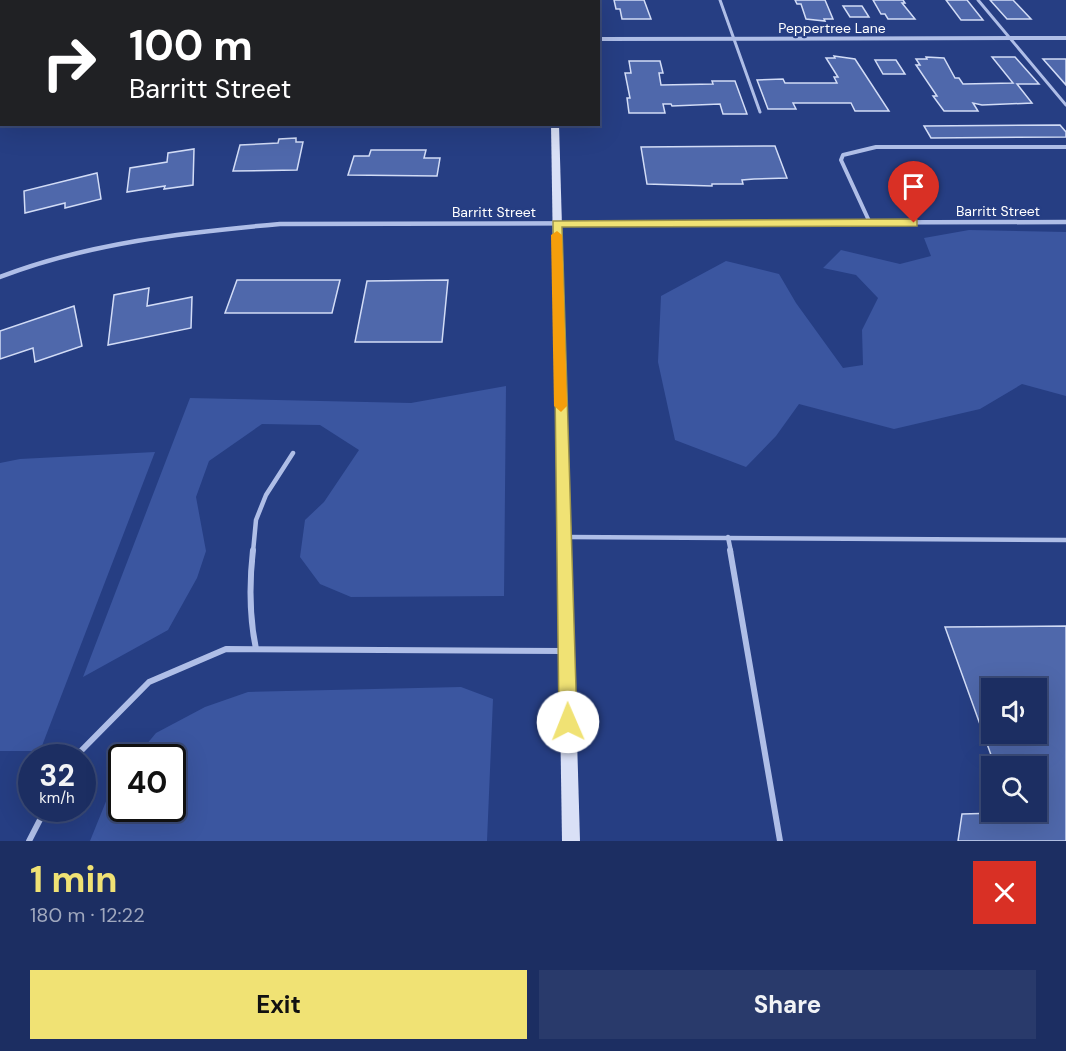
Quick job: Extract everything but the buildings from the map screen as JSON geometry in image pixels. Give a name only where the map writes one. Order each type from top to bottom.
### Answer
[{"type":"street","name":"Peppertree Lane","points":[[600,39],[1066,38]]},
{"type":"street","points":[[555,126],[571,841]]},
{"type":"street","name":"Barritt Street","points":[[0,277],[128,243],[211,229],[280,224],[1066,222]]},
{"type":"lane","points":[[720,0],[760,112]]},
{"type":"lane","points":[[978,0],[1066,105]]},
{"type":"lane","points":[[870,223],[841,160],[843,155],[876,147],[1066,147]]},
{"type":"lane","points":[[256,649],[250,620],[249,585],[256,520],[266,495],[293,453]]},
{"type":"lane","points":[[564,537],[1066,540]]},
{"type":"lane","points":[[728,537],[780,841]]},
{"type":"lane","points":[[88,744],[149,682],[226,649],[567,651]]},
{"type":"lane","points":[[29,841],[39,822]]},
{"type":"shaded area","points":[[969,230],[1066,232],[1066,396],[1022,384],[980,409],[894,429],[799,404],[776,436],[746,467],[675,440],[658,362],[661,296],[726,261],[779,274],[796,303],[843,368],[863,365],[862,330],[878,298],[856,275],[823,268],[841,250],[900,264],[931,256],[924,238]]},
{"type":"shaded area","points":[[506,386],[504,596],[351,597],[320,584],[300,557],[305,520],[324,502],[359,450],[320,425],[262,424],[209,461],[196,497],[206,551],[197,578],[168,630],[83,677],[190,398],[411,403]]},
{"type":"shaded area","points":[[155,452],[43,744],[18,744],[18,751],[0,751],[0,463],[20,459]]},
{"type":"shaded area","points":[[461,687],[493,699],[487,841],[90,841],[108,796],[108,822],[186,822],[186,744],[147,744],[156,733],[205,707],[248,692]]},
{"type":"slow traffic","points":[[557,235],[561,406]]},
{"type":"route","points":[[568,722],[556,224],[914,223]]}]
